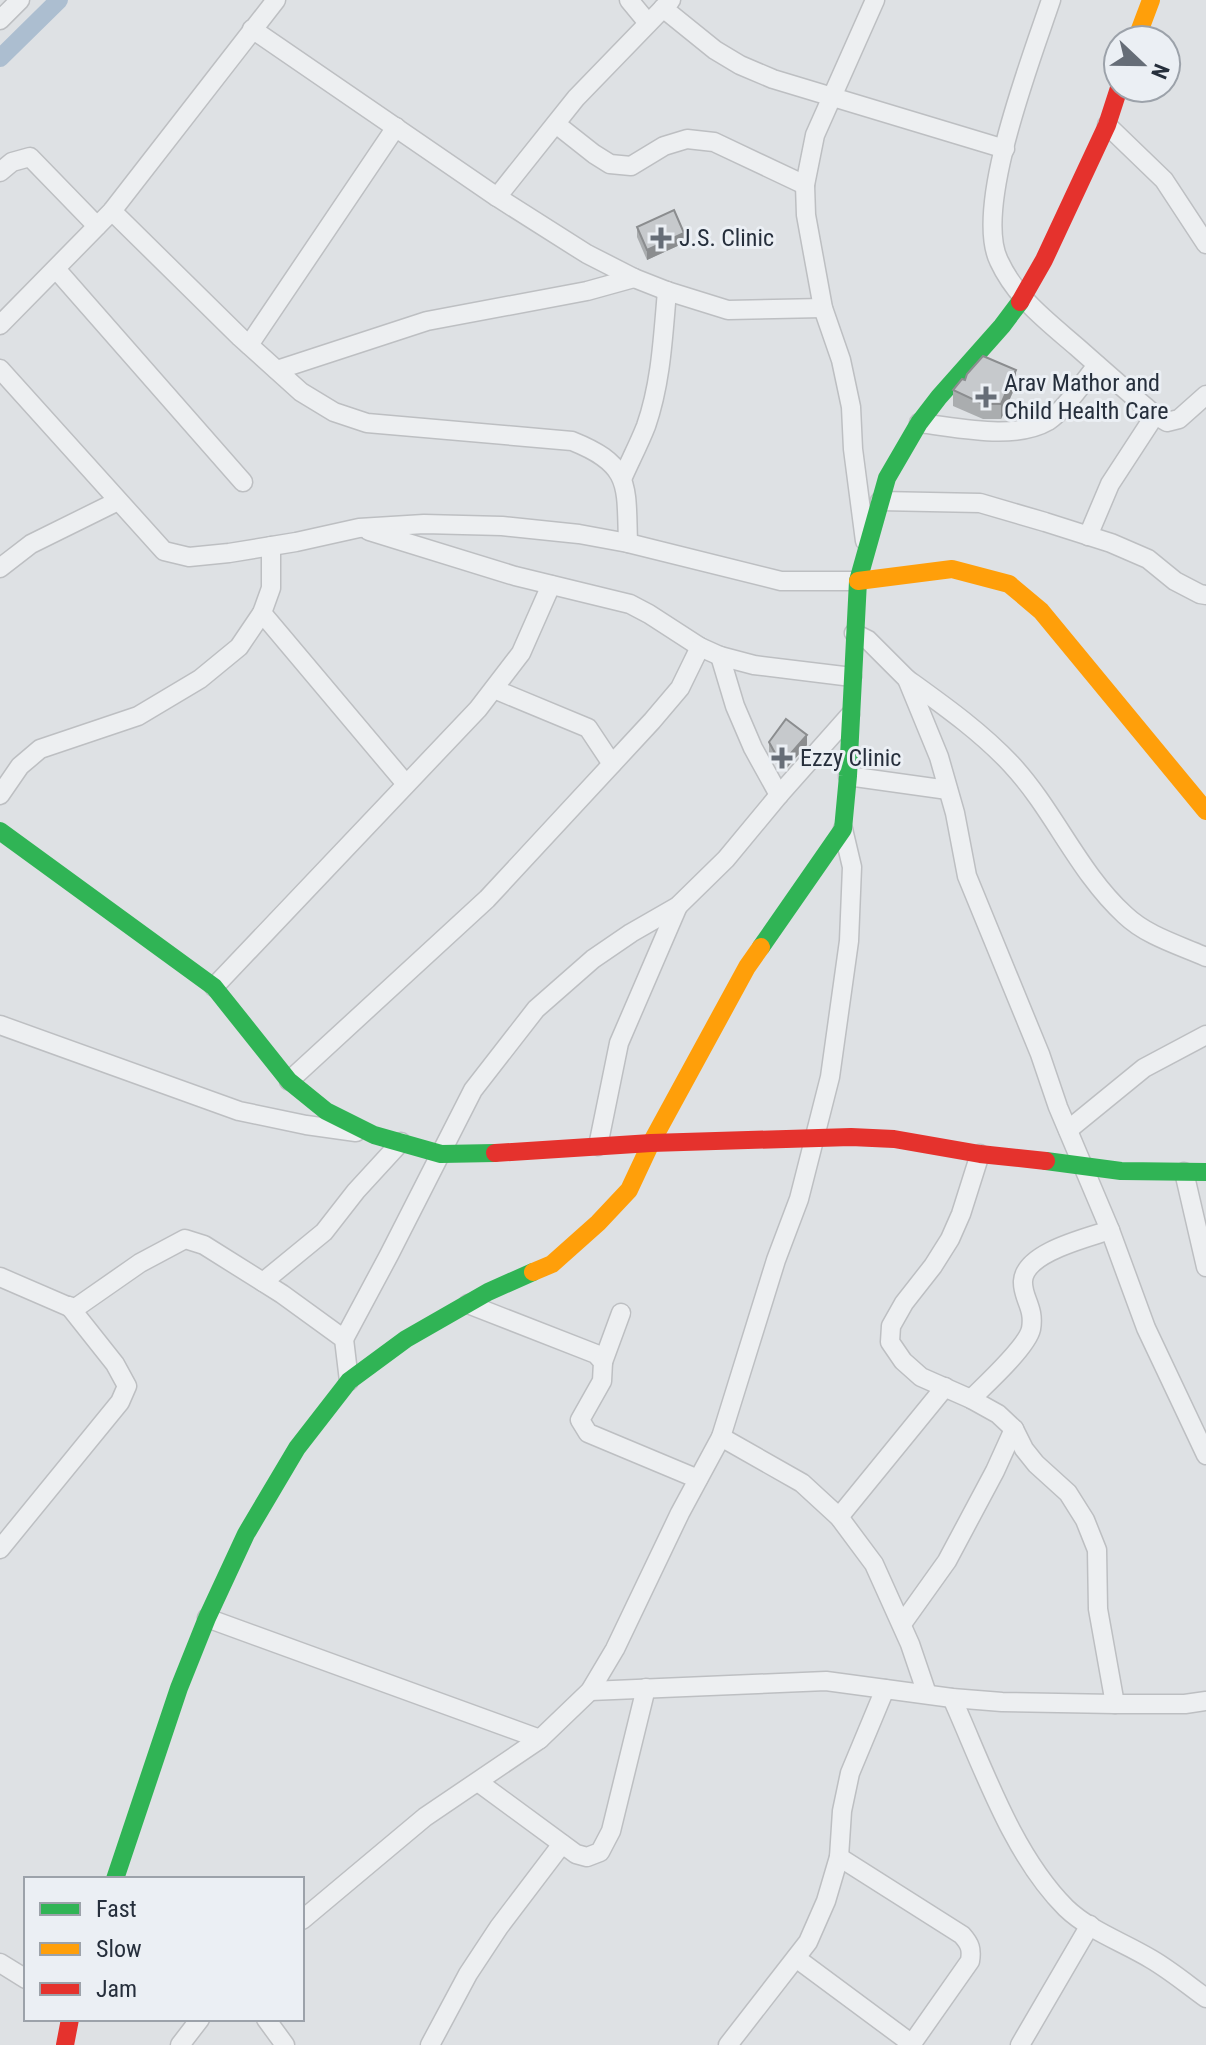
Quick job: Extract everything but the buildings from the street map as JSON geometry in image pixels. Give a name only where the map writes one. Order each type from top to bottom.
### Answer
[{"type":"street","points":[[0,20],[20,0]]},
{"type":"street","points":[[0,325],[112,211],[276,0]]},
{"type":"street","points":[[629,0],[648,23]]},
{"type":"street","points":[[866,552],[851,407],[841,360],[823,308],[806,215],[805,185],[815,135],[875,0]]},
{"type":"street","points":[[1051,0],[1014,115],[996,185],[991,223],[997,259],[1022,299],[1155,415],[1167,422],[1179,419],[1206,395]]},
{"type":"street","points":[[1142,24],[1151,0]]},
{"type":"street","points":[[497,197],[576,98],[667,4],[715,50],[740,65],[773,79],[1005,149]]},
{"type":"street","points":[[252,29],[497,197],[587,254],[634,278],[728,310],[823,308]]},
{"type":"street","points":[[304,1918],[425,1817],[540,1739],[590,1691],[615,1649],[721,1437],[776,1260],[799,1199],[830,1077],[849,941],[852,867],[843,829],[858,581],[880,501],[887,478],[919,423],[1022,299],[1044,260],[1114,104]]},
{"type":"street","points":[[556,124],[610,164],[631,166],[664,146],[687,139],[714,142],[805,185]]},
{"type":"street","points":[[1107,125],[1164,180],[1206,244]]},
{"type":"street","points":[[249,345],[396,127]]},
{"type":"street","points":[[0,172],[12,162],[30,157],[97,226]]},
{"type":"street","points":[[112,211],[249,345],[301,392],[334,412],[367,423],[572,441],[594,449],[610,461],[623,477],[628,543]]},
{"type":"street","points":[[56,269],[243,482]]},
{"type":"street","points":[[277,370],[427,321],[587,291],[634,278]]},
{"type":"street","points":[[623,477],[646,426],[656,390],[667,291]]},
{"type":"street","points":[[919,423],[1000,431],[1027,429],[1049,420],[1097,365]]},
{"type":"street","points":[[0,369],[164,551],[189,557],[271,546],[359,528],[424,524],[502,526],[628,543],[781,581],[858,581],[952,569],[1009,584],[1041,611],[1206,811]]},
{"type":"street","points":[[1088,536],[1110,484],[1155,415]]},
{"type":"street","points":[[0,568],[31,544],[118,501]]},
{"type":"street","points":[[880,501],[980,503],[1111,543],[1148,559],[1175,581],[1206,595]]},
{"type":"street","points":[[359,528],[515,576],[630,604],[720,656],[754,665],[852,677]]},
{"type":"street","points":[[0,795],[20,766],[40,749],[138,716],[200,679],[239,647],[262,613],[271,588],[271,546]]},
{"type":"street","points":[[214,987],[478,709],[521,653],[551,585]]},
{"type":"street","points":[[262,613],[406,784]]},
{"type":"street","points":[[854,633],[868,640],[907,679],[973,727],[1013,765],[1099,885],[1125,916],[1148,932],[1206,957]]},
{"type":"street","points":[[289,1081],[487,899],[680,688],[700,647]]},
{"type":"street","points":[[720,656],[735,706],[753,748],[779,795]]},
{"type":"street","points":[[907,679],[939,757],[955,813],[967,876],[1110,1230],[1146,1328],[1206,1455]]},
{"type":"street","points":[[494,689],[588,728],[612,764]]},
{"type":"street","points":[[349,1381],[344,1339],[473,1090],[536,1009],[593,959],[678,906],[726,859],[850,715]]},
{"type":"street","points":[[848,776],[948,790]]},
{"type":"street","points":[[116,1877],[179,1688],[207,1618],[246,1534],[297,1448],[349,1381],[406,1339],[488,1292],[552,1264],[629,1190],[651,1143],[747,967],[843,829]]},
{"type":"street","points":[[0,831],[214,987],[289,1081],[326,1111],[374,1135]]},
{"type":"street","points":[[598,1146],[619,1043],[678,906]]},
{"type":"street","points":[[0,1025],[239,1111],[374,1135],[441,1154],[851,1137],[894,1139],[980,1154],[1121,1171],[1206,1172]]},
{"type":"street","points":[[1068,1130],[1144,1068],[1206,1035]]},
{"type":"street","points":[[263,1282],[324,1232],[401,1142]]},
{"type":"street","points":[[980,1154],[950,1239],[904,1303],[891,1326],[890,1342],[903,1361],[921,1377],[998,1414],[1014,1429],[1036,1464],[1068,1493],[1085,1520],[1097,1550],[1098,1609],[1115,1704]]},
{"type":"street","points":[[1184,1172],[1206,1267]]},
{"type":"street","points":[[971,1399],[1005,1366],[1030,1332],[1032,1311],[1024,1293],[1023,1279],[1027,1269],[1037,1258],[1110,1230]]},
{"type":"street","points":[[0,1277],[74,1309],[140,1263],[185,1239],[204,1245],[263,1282],[344,1339]]},
{"type":"street","points":[[468,1304],[596,1354],[603,1362]]},
{"type":"street","points":[[0,1549],[120,1402],[127,1386],[115,1364],[69,1306]]},
{"type":"street","points":[[621,1313],[603,1362],[602,1381],[580,1420],[588,1433],[698,1479]]},
{"type":"street","points":[[839,1517],[945,1387]]},
{"type":"street","points":[[902,1624],[947,1561],[1014,1429]]},
{"type":"street","points":[[721,1437],[802,1483],[839,1517],[874,1564],[902,1624],[927,1694]]},
{"type":"street","points":[[207,1618],[540,1739]]},
{"type":"street","points":[[590,1691],[826,1681],[1002,1702],[1185,1704],[1206,1701]]},
{"type":"street","points":[[478,1782],[576,1854],[587,1857],[600,1852],[611,1831],[646,1688]]},
{"type":"street","points":[[728,2045],[808,1942],[826,1901],[839,1857],[842,1811],[850,1773],[885,1689]]},
{"type":"street","points":[[952,1698],[1019,1845],[1067,1910],[1102,1934],[1151,1959],[1206,1998]]},
{"type":"street","points":[[430,2045],[468,1974],[499,1927],[562,1844]]},
{"type":"street","points":[[796,1958],[912,2045],[970,1961],[972,1951],[962,1935],[839,1857]]},
{"type":"street","points":[[1020,2045],[1090,1925]]},
{"type":"street","points":[[0,1963],[24,1978]]},
{"type":"street","points":[[65,2045],[70,2021]]},
{"type":"street","points":[[180,2045],[198,2021]]},
{"type":"street","points":[[267,2021],[285,2045]]},
{"type":"waterway","points":[[0,58],[59,0]]},
{"type":"traffic: fast","points":[[761,947],[843,829],[858,581],[887,478],[919,423],[1020,302]]},
{"type":"traffic: fast","points":[[0,831],[214,987],[289,1081],[326,1111],[374,1135],[441,1154],[495,1153]]},
{"type":"traffic: fast","points":[[1046,1161],[1121,1171],[1206,1172]]},
{"type":"traffic: fast","points":[[116,1877],[179,1688],[207,1618],[246,1534],[297,1448],[349,1381],[406,1339],[488,1292],[533,1272]]},
{"type":"traffic: slow","points":[[1142,24],[1151,0]]},
{"type":"traffic: slow","points":[[858,581],[952,569],[1009,584],[1041,611],[1206,811]]},
{"type":"traffic: slow","points":[[533,1272],[552,1264],[629,1190],[651,1143],[747,967],[761,947]]},
{"type":"traffic: jam","points":[[1020,302],[1044,260],[1114,104]]},
{"type":"traffic: jam","points":[[495,1153],[651,1143],[851,1137],[894,1139],[980,1154],[1046,1161]]},
{"type":"traffic: jam","points":[[65,2045],[70,2021]]},
{"type":"place","name":"J.S. Clinic","points":[[661,238]]},
{"type":"place","name":"Arav Mathor and Child Health Care","points":[[986,397]]},
{"type":"place","name":"Ezzy Clinic","points":[[782,758]]}]
